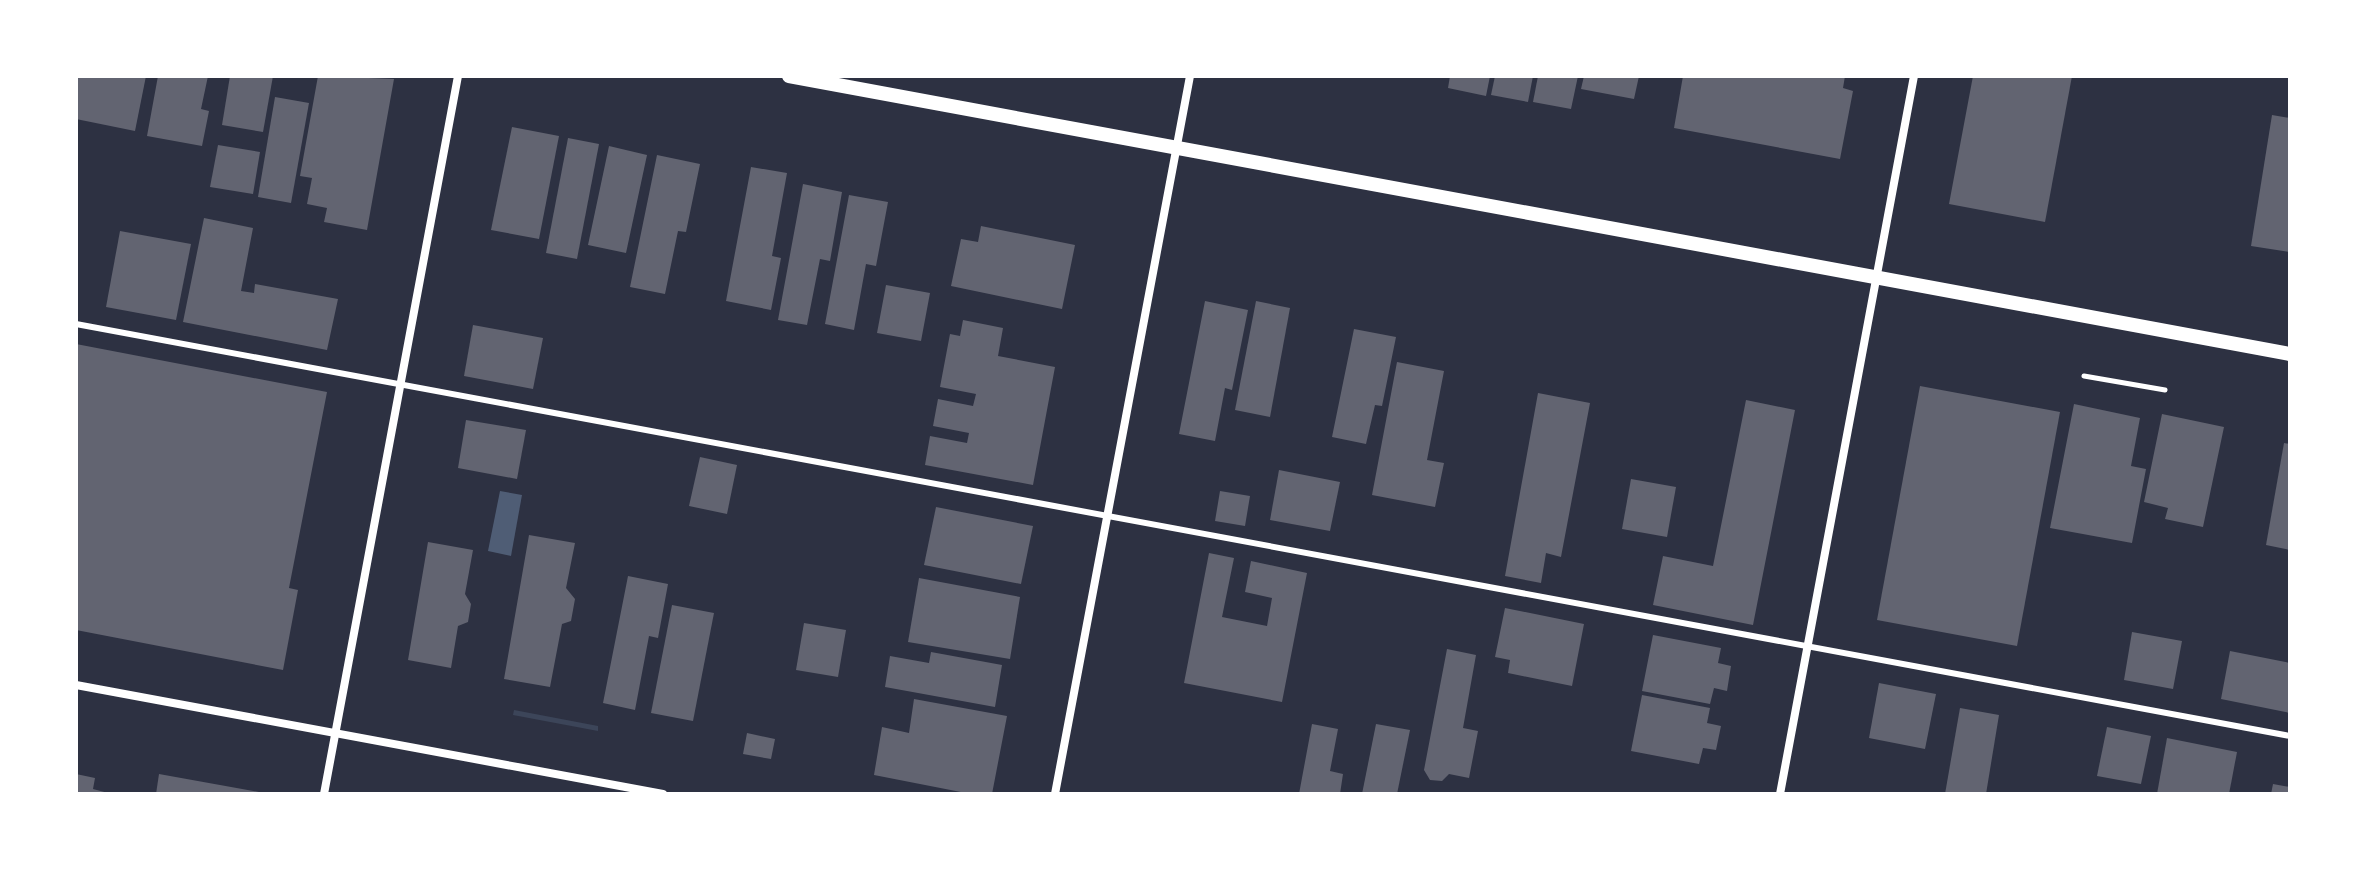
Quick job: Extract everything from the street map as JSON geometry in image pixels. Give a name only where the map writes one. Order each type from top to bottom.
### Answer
[{"type":"street","points":[[324,794],[458,76]]},
{"type":"street","points":[[789,76],[2290,354]]},
{"type":"street","points":[[1055,794],[1190,76]]},
{"type":"street","points":[[1780,794],[1914,76]]},
{"type":"street","points":[[76,685],[663,794]]},
{"type":"lane","points":[[76,324],[2290,736]]},
{"type":"path","points":[[2084,376],[2165,390]]},
{"type":"shaded area","points":[[500,491],[522,495],[511,556],[488,551]]},
{"type":"shaded area","points":[[514,710],[598,726],[598,731],[513,715]]},
{"type":"building","points":[[76,76],[146,76],[135,131],[76,119]]},
{"type":"building","points":[[158,76],[208,76],[201,109],[209,111],[202,146],[147,136]]},
{"type":"building","points":[[230,76],[273,76],[263,132],[222,125]]},
{"type":"building","points":[[318,76],[394,79],[367,230],[324,222],[327,208],[307,204],[312,178],[300,176]]},
{"type":"building","points":[[1450,76],[1490,76],[1486,96],[1448,88]]},
{"type":"building","points":[[1495,76],[1533,76],[1528,102],[1491,95]]},
{"type":"building","points":[[1538,76],[1578,76],[1571,109],[1533,102]]},
{"type":"building","points":[[1584,76],[1639,76],[1634,99],[1581,89]]},
{"type":"building","points":[[1683,76],[1845,76],[1843,88],[1853,91],[1840,159],[1674,128]]},
{"type":"building","points":[[1973,76],[2072,76],[2045,222],[1949,204]]},
{"type":"building","points":[[275,97],[309,103],[291,203],[258,197]]},
{"type":"building","points":[[2272,115],[2290,118],[2290,252],[2251,246]]},
{"type":"building","points":[[512,127],[559,136],[539,239],[491,230]]},
{"type":"building","points":[[568,138],[599,144],[577,259],[546,253]]},
{"type":"building","points":[[218,145],[260,152],[253,194],[210,187]]},
{"type":"building","points":[[609,146],[647,155],[626,253],[588,245]]},
{"type":"building","points":[[657,155],[700,164],[686,232],[678,231],[665,294],[630,287]]},
{"type":"building","points":[[751,167],[787,173],[772,256],[781,258],[771,310],[726,301]]},
{"type":"building","points":[[803,184],[842,192],[830,261],[820,259],[807,325],[778,320]]},
{"type":"building","points":[[849,195],[888,202],[876,266],[866,264],[854,330],[825,324]]},
{"type":"building","points":[[204,218],[253,228],[241,291],[254,293],[255,284],[338,299],[327,350],[183,322]]},
{"type":"building","points":[[981,226],[1075,245],[1062,309],[951,286],[961,239],[978,242]]},
{"type":"building","points":[[120,231],[191,244],[176,320],[106,307]]},
{"type":"building","points":[[886,285],[930,293],[921,341],[877,333]]},
{"type":"building","points":[[1205,301],[1248,310],[1232,390],[1225,388],[1215,441],[1179,434]]},
{"type":"building","points":[[1256,301],[1290,308],[1270,417],[1235,410]]},
{"type":"building","points":[[963,320],[1003,328],[998,356],[1055,367],[1033,485],[925,465],[930,436],[967,443],[969,433],[933,426],[938,399],[973,406],[976,394],[940,387],[950,334],[960,336]]},
{"type":"building","points":[[473,325],[543,338],[533,389],[464,376]]},
{"type":"building","points":[[1354,329],[1396,337],[1382,406],[1375,405],[1366,444],[1332,437]]},
{"type":"building","points":[[76,344],[327,392],[289,588],[298,590],[283,670],[76,630]]},
{"type":"building","points":[[1397,362],[1444,371],[1427,460],[1444,463],[1435,507],[1372,495]]},
{"type":"building","points":[[1920,386],[2060,412],[2017,646],[1877,620]]},
{"type":"building","points":[[1538,393],[1590,403],[1561,557],[1546,553],[1541,583],[1505,576]]},
{"type":"building","points":[[1746,400],[1795,410],[1753,625],[1653,605],[1663,556],[1713,566]]},
{"type":"building","points":[[2074,404],[2140,418],[2131,466],[2146,469],[2132,543],[2050,528]]},
{"type":"building","points":[[2162,414],[2224,427],[2203,527],[2165,519],[2168,508],[2144,502]]},
{"type":"building","points":[[466,420],[526,430],[517,479],[458,468]]},
{"type":"building","points":[[2284,443],[2290,444],[2290,550],[2266,545]]},
{"type":"building","points":[[700,457],[737,465],[727,514],[689,506]]},
{"type":"building","points":[[1279,470],[1340,482],[1330,531],[1270,520]]},
{"type":"building","points":[[1631,479],[1676,487],[1667,537],[1622,529]]},
{"type":"building","points":[[1220,491],[1250,496],[1245,526],[1215,521]]},
{"type":"building","points":[[936,507],[1033,526],[1021,584],[924,565]]},
{"type":"building","points":[[529,535],[575,543],[566,588],[575,599],[571,621],[562,624],[550,687],[504,679]]},
{"type":"building","points":[[428,542],[473,550],[465,594],[471,604],[468,622],[458,626],[451,668],[408,660]]},
{"type":"building","points":[[1209,553],[1234,558],[1222,617],[1267,626],[1272,598],[1245,592],[1251,561],[1307,573],[1282,702],[1184,683]]},
{"type":"building","points":[[628,576],[668,584],[658,638],[649,636],[635,710],[603,703]]},
{"type":"building","points":[[919,578],[1020,597],[1010,659],[908,642]]},
{"type":"building","points":[[672,605],[714,613],[693,721],[651,713]]},
{"type":"building","points":[[1505,608],[1584,624],[1572,686],[1508,673],[1510,660],[1495,657]]},
{"type":"building","points":[[804,623],[846,630],[838,677],[796,670]]},
{"type":"building","points":[[2132,632],[2182,641],[2173,689],[2124,680]]},
{"type":"building","points":[[1653,635],[1721,648],[1718,663],[1731,666],[1727,691],[1714,688],[1710,704],[1642,691]]},
{"type":"building","points":[[1447,649],[1476,655],[1463,728],[1478,731],[1469,778],[1449,774],[1442,781],[1430,780],[1424,770]]},
{"type":"building","points":[[2230,651],[2290,663],[2290,713],[2221,699]]},
{"type":"building","points":[[931,652],[1002,665],[995,707],[885,687],[890,656],[929,663]]},
{"type":"building","points":[[1879,683],[1936,694],[1925,749],[1869,738]]},
{"type":"building","points":[[1642,695],[1710,708],[1707,723],[1721,726],[1716,750],[1703,748],[1699,764],[1631,751]]},
{"type":"building","points":[[914,699],[1007,716],[992,794],[971,794],[874,775],[882,727],[909,733]]},
{"type":"building","points":[[1960,708],[1999,715],[1986,794],[1945,794]]},
{"type":"building","points":[[1312,724],[1338,729],[1330,771],[1343,774],[1340,794],[1299,794]]},
{"type":"building","points":[[1376,724],[1410,730],[1397,794],[1362,794]]},
{"type":"building","points":[[2107,727],[2151,736],[2141,784],[2097,776]]},
{"type":"building","points":[[747,733],[775,739],[771,759],[743,754]]},
{"type":"building","points":[[2167,738],[2237,752],[2229,794],[2157,794]]},
{"type":"building","points":[[76,774],[95,778],[93,789],[112,794],[76,794]]},
{"type":"building","points":[[159,774],[259,792],[156,794]]},
{"type":"building","points":[[2273,784],[2290,787],[2290,794],[2271,794]]}]
